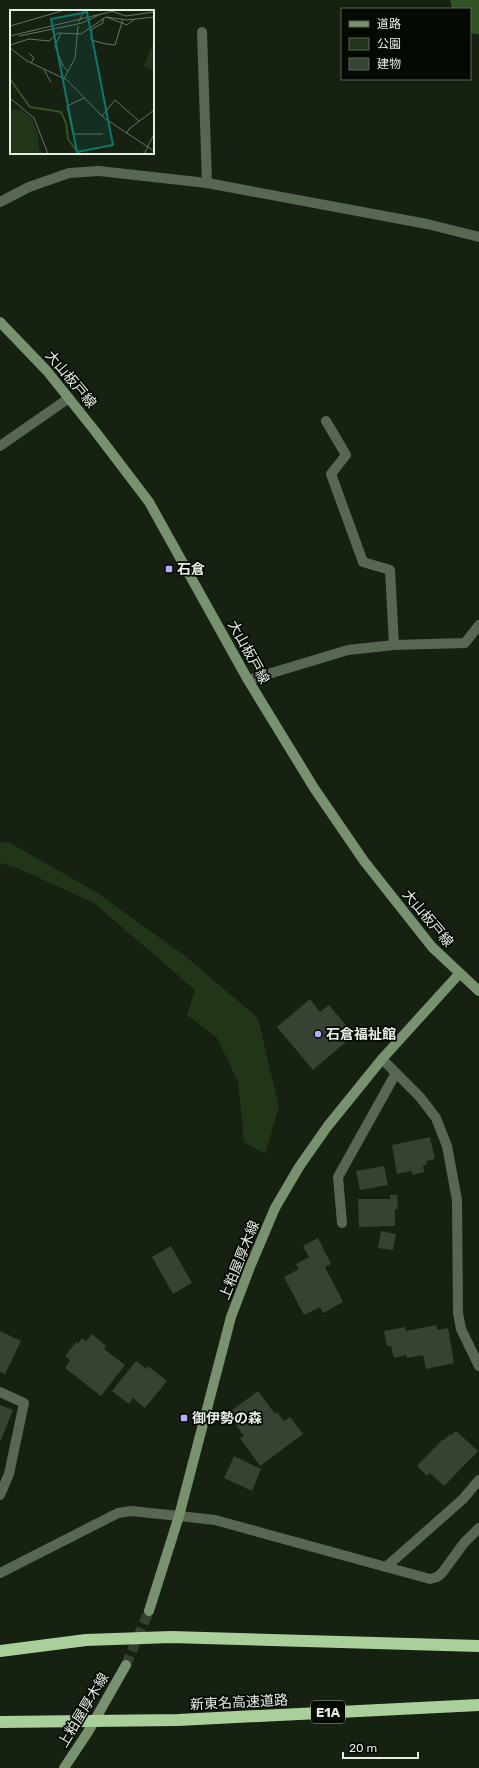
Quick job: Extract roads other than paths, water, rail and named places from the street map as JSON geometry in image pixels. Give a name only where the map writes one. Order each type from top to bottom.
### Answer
[{"type":"highway","points":[[0,1651],[12,1648],[86,1640],[171,1637],[479,1646]]},
{"type":"highway","name":"新東名高速道路","points":[[0,1722],[178,1720],[479,1705]]},
{"type":"main road","name":"大山板戸線","points":[[0,322],[47,370],[149,502],[248,680],[314,788],[364,861],[432,947],[459,974],[479,991]]},
{"type":"main road","name":"上粕屋厚木線","points":[[149,1611],[179,1516],[231,1317],[275,1208],[299,1167],[327,1127],[382,1059],[459,974]]},
{"type":"main road","name":"上粕屋厚木線","points":[[64,1768],[88,1732],[126,1665]]},
{"type":"street","points":[[202,32],[207,183]]},
{"type":"street","points":[[0,202],[29,187],[69,173],[100,171],[207,183],[397,218],[479,237]]},
{"type":"street","points":[[0,446],[69,398]]},
{"type":"street","points":[[326,420],[346,455],[331,474],[363,562],[390,570],[394,645]]},
{"type":"street","points":[[248,680],[348,650],[394,645],[465,643],[479,625]]},
{"type":"street","points":[[382,1059],[436,1118],[447,1146],[457,1200],[458,1313],[461,1329],[479,1366]]},
{"type":"street","points":[[342,1223],[338,1177],[396,1073]]},
{"type":"street","points":[[0,1392],[24,1403],[11,1468],[0,1495]]},
{"type":"street","points":[[386,1567],[463,1499],[479,1480]]},
{"type":"street","points":[[0,1573],[118,1514],[131,1511],[215,1520],[424,1578],[437,1577],[464,1543],[479,1528]]},
{"type":"waterway","points":[[473,0],[479,12]]},
{"type":"tunnel","points":[[126,1665],[149,1611]]},
{"type":"place","name":"石倉","points":[[169,569]]},
{"type":"place","name":"石倉福祉館","points":[[318,1034]]},
{"type":"place","name":"御伊勢の森","points":[[184,1418]]}]
